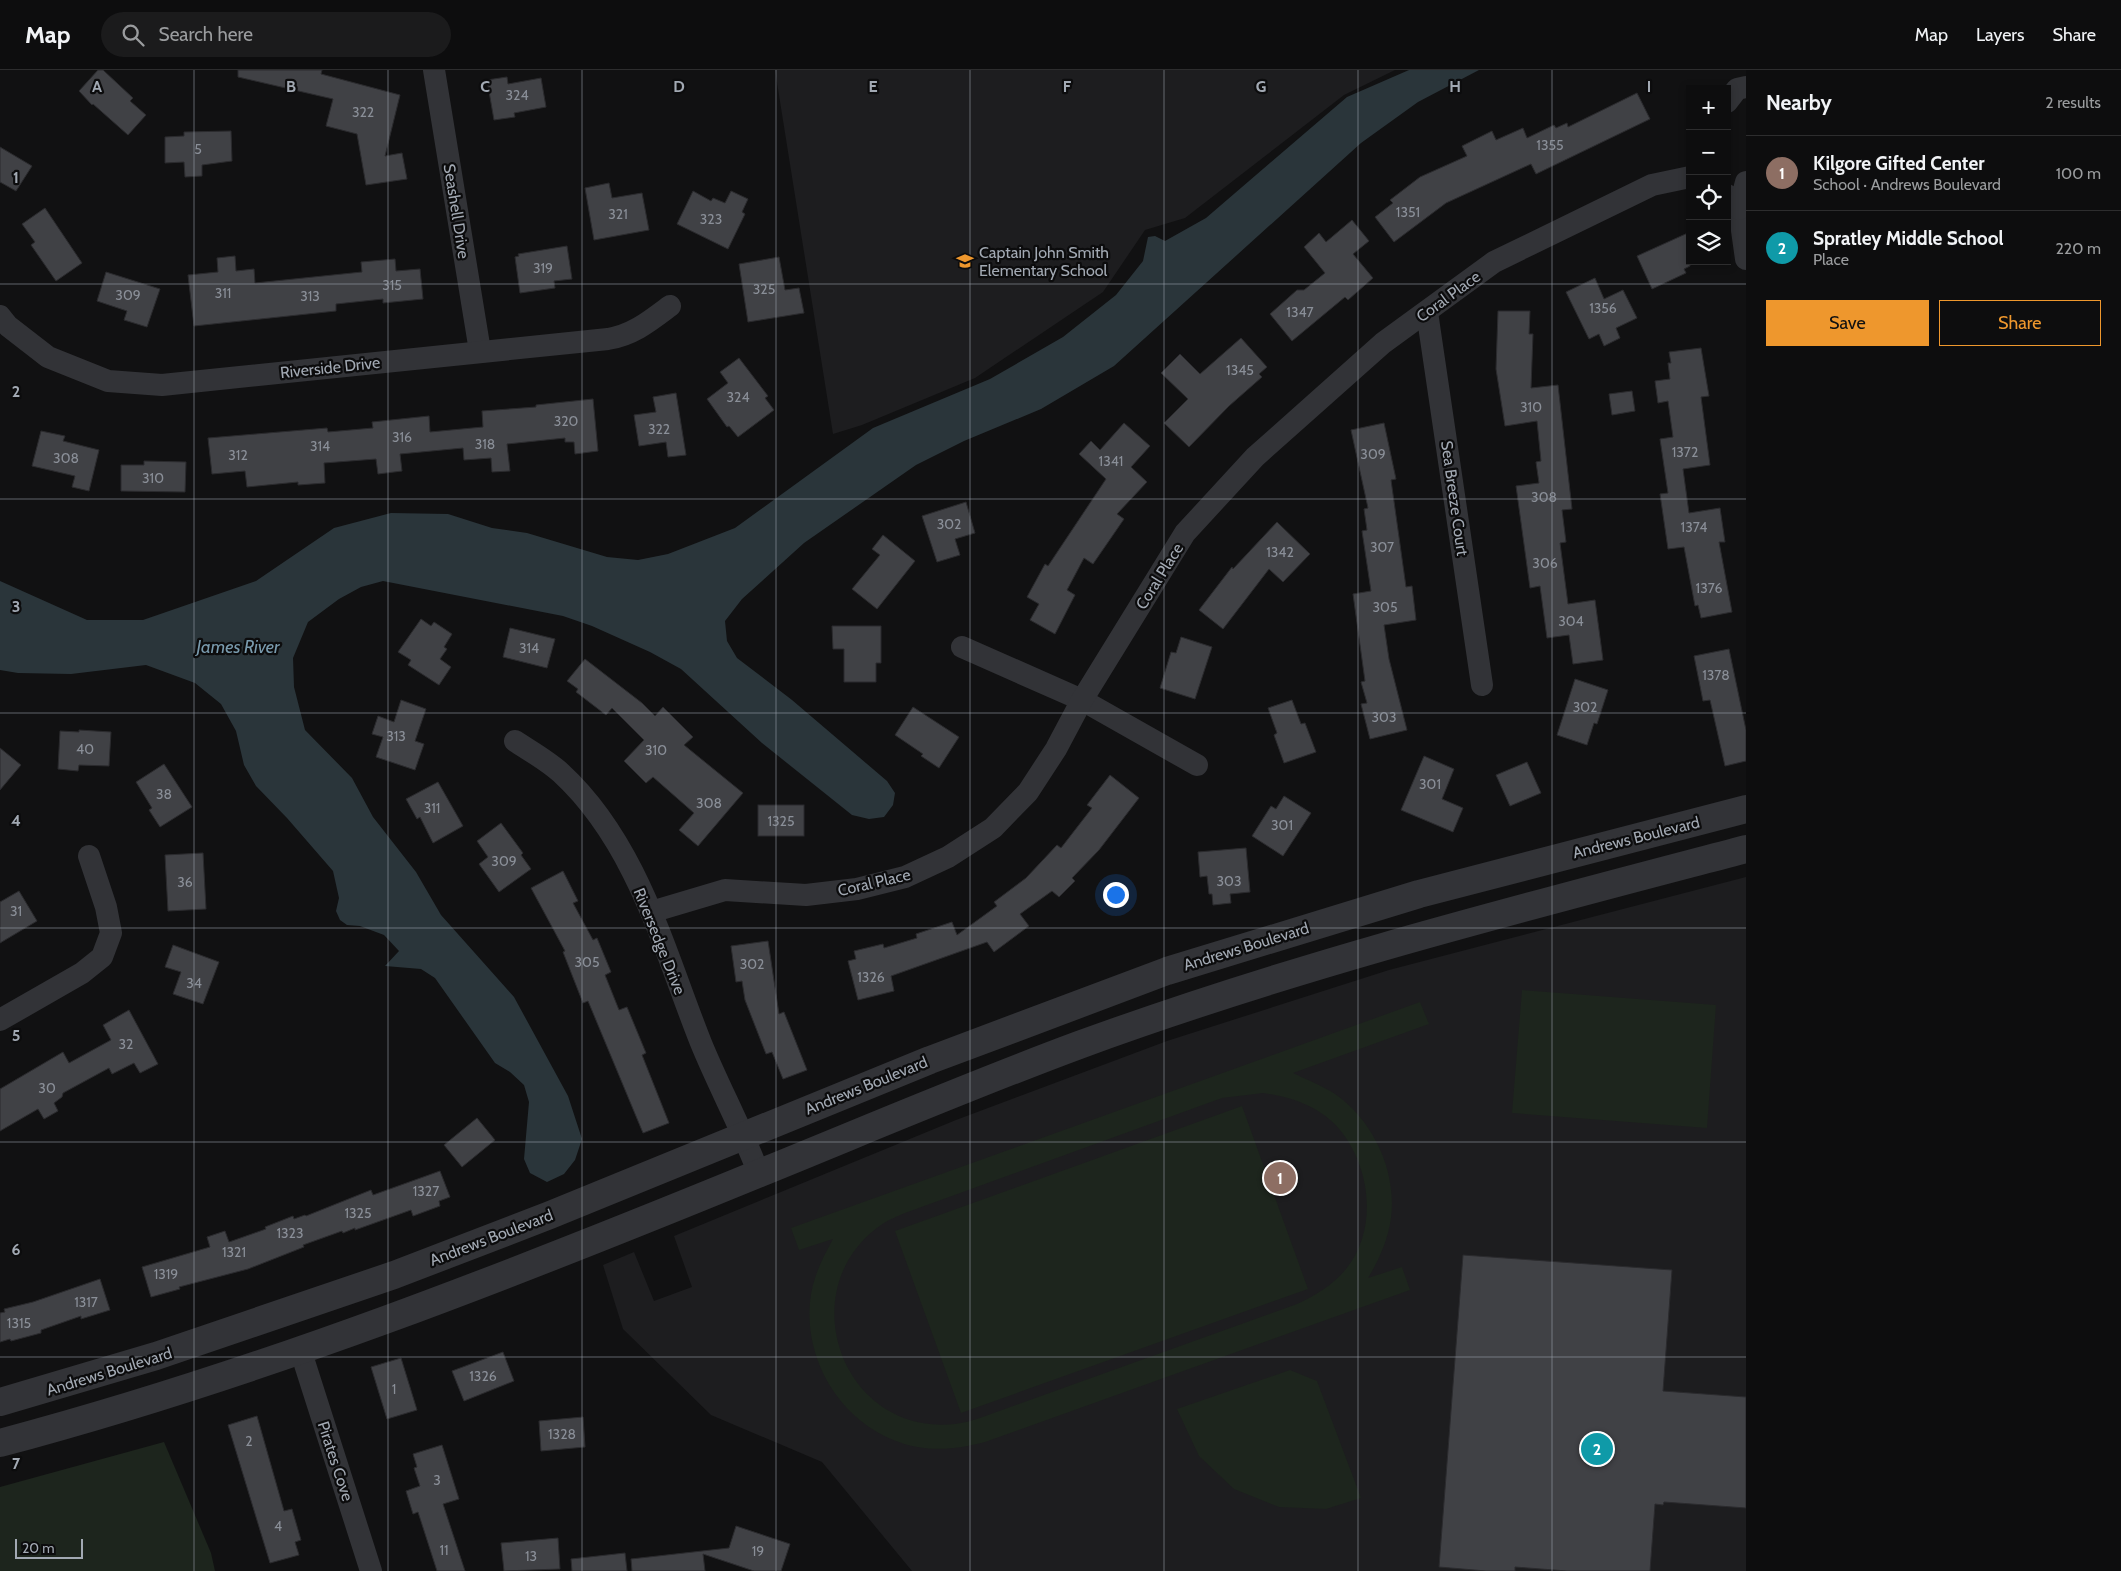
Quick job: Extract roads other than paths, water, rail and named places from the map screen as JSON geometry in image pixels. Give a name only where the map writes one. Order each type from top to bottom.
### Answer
[{"type":"street","name":"Seashell Drive","points":[[434,70],[480,351]]},
{"type":"street","points":[[1731,97],[1737,89],[1746,87]]},
{"type":"street","name":"Coral Place","points":[[651,912],[725,890],[806,895],[857,889],[905,878],[948,857],[992,828],[1028,792],[1056,749],[1082,700],[1185,532],[1255,458],[1383,343],[1494,262],[1652,185],[1685,174]]},
{"type":"street","points":[[1746,182],[1733,202],[1746,259]]},
{"type":"street","name":"Riverside Drive","points":[[0,316],[8,326],[48,357],[108,381],[162,385],[623,337],[637,330],[670,306]]},
{"type":"street","name":"Sea Breeze Court","points":[[1427,312],[1482,685]]},
{"type":"street","points":[[962,647],[1082,700],[1197,764]]},
{"type":"street","name":"Riversedge Drive","points":[[515,741],[561,773],[595,810],[619,847],[651,912],[702,1045],[744,1135],[759,1174]]},
{"type":"street","name":"Andrews Boulevard","points":[[0,1402],[156,1356],[394,1275],[542,1218],[930,1060],[1167,971],[1418,894],[1746,808]]},
{"type":"street","points":[[0,1443],[137,1404],[301,1352],[534,1264],[936,1101],[1080,1045],[1280,978],[1507,912],[1746,850]]},
{"type":"street","points":[[0,1020],[82,973],[102,957],[111,933],[106,907],[89,856]]},
{"type":"street","name":"Pirates Cove","points":[[301,1352],[371,1571]]},
{"type":"water","name":"James River","points":[[1409,70],[1479,70],[1418,102],[1361,143],[1114,366],[1041,409],[964,441],[916,465],[804,543],[742,599],[725,621],[727,641],[737,658],[792,700],[887,781],[895,793],[893,805],[884,817],[869,819],[852,815],[762,743],[681,669],[650,652],[592,626],[563,616],[383,581],[361,587],[339,599],[308,622],[293,658],[294,687],[305,730],[352,778],[373,817],[416,872],[441,915],[514,997],[568,1096],[582,1139],[575,1160],[564,1174],[547,1182],[530,1173],[524,1159],[529,1102],[524,1085],[510,1072],[495,1063],[435,978],[421,969],[385,966],[399,951],[384,935],[360,926],[347,925],[340,920],[336,911],[339,898],[333,871],[256,786],[244,765],[236,731],[221,704],[195,683],[146,665],[71,674],[18,673],[0,670],[0,581],[87,620],[143,620],[256,581],[334,528],[391,513],[448,514],[492,528],[527,533],[607,557],[638,560],[668,554],[735,528],[873,428],[990,379],[1063,337],[1116,295],[1143,261],[1148,237],[1155,236],[1165,241],[1206,218],[1347,97]]},
{"type":"place","name":"Captain John Smith Elementary School","points":[[965,261]]},
{"type":"place","name":"Kilgore Gifted Center","points":[[1280,1178]]},
{"type":"place","name":"Spratley Middle School","points":[[1597,1449]]}]
